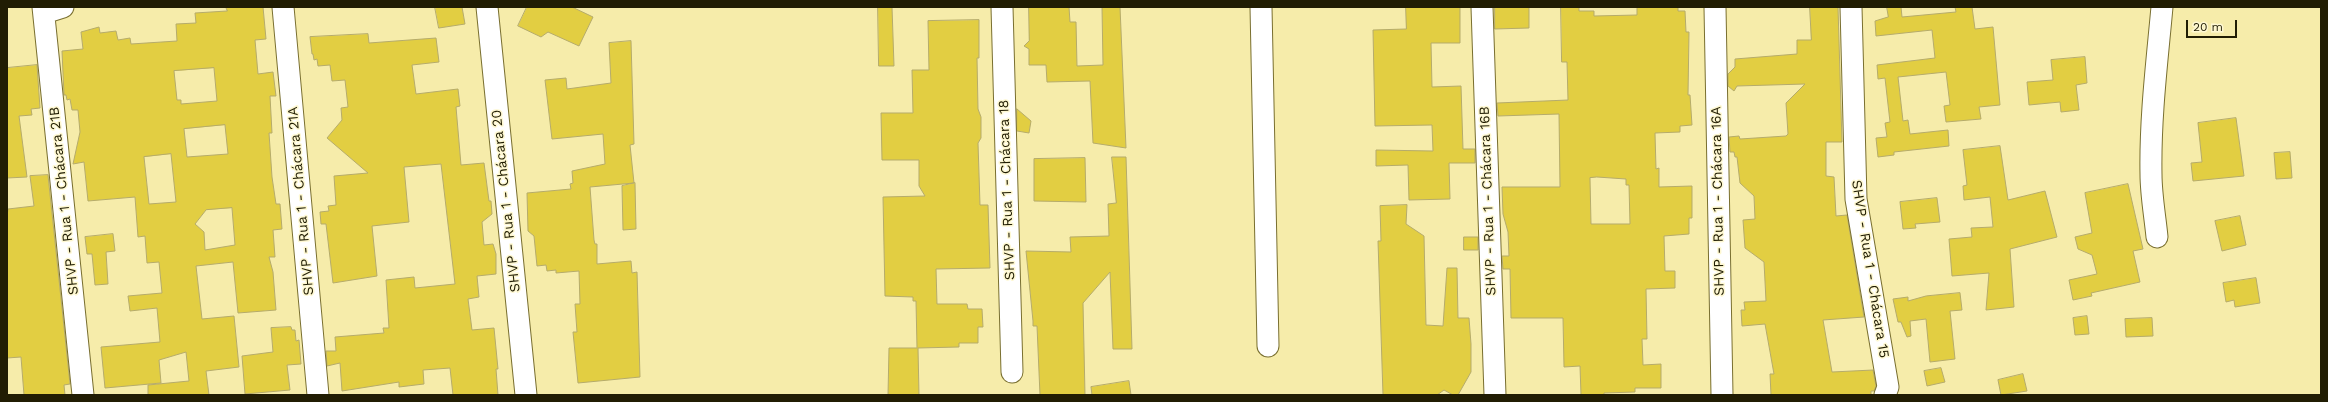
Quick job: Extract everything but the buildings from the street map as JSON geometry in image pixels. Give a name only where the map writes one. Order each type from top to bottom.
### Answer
[{"type":"street","points":[[44,10],[63,7]]},
{"type":"street","name":"SHVP - Rua 1 - Chácara 21A","points":[[283,7],[318,395]]},
{"type":"street","name":"SHVP - Rua 1 - Chácara 20","points":[[487,7],[526,395]]},
{"type":"street","name":"SHVP - Rua 1 - Chácara 18","points":[[1002,7],[1012,372]]},
{"type":"street","points":[[1260,7],[1268,346]]},
{"type":"street","name":"SHVP - Rua 1 - Chácara 16B","points":[[1482,7],[1495,395]]},
{"type":"street","name":"SHVP - Rua 1 - Chácara 16A","points":[[1715,7],[1722,395]]},
{"type":"street","name":"SHVP - Rua 1 - Chácara 15","points":[[1850,7],[1856,199],[1887,391]]},
{"type":"street","points":[[2157,237],[2151,175],[2151,149],[2152,112],[2162,7]]},
{"type":"street","name":"SHVP - Rua 1 - Chácara 21B","points":[[44,10],[83,395]]}]
